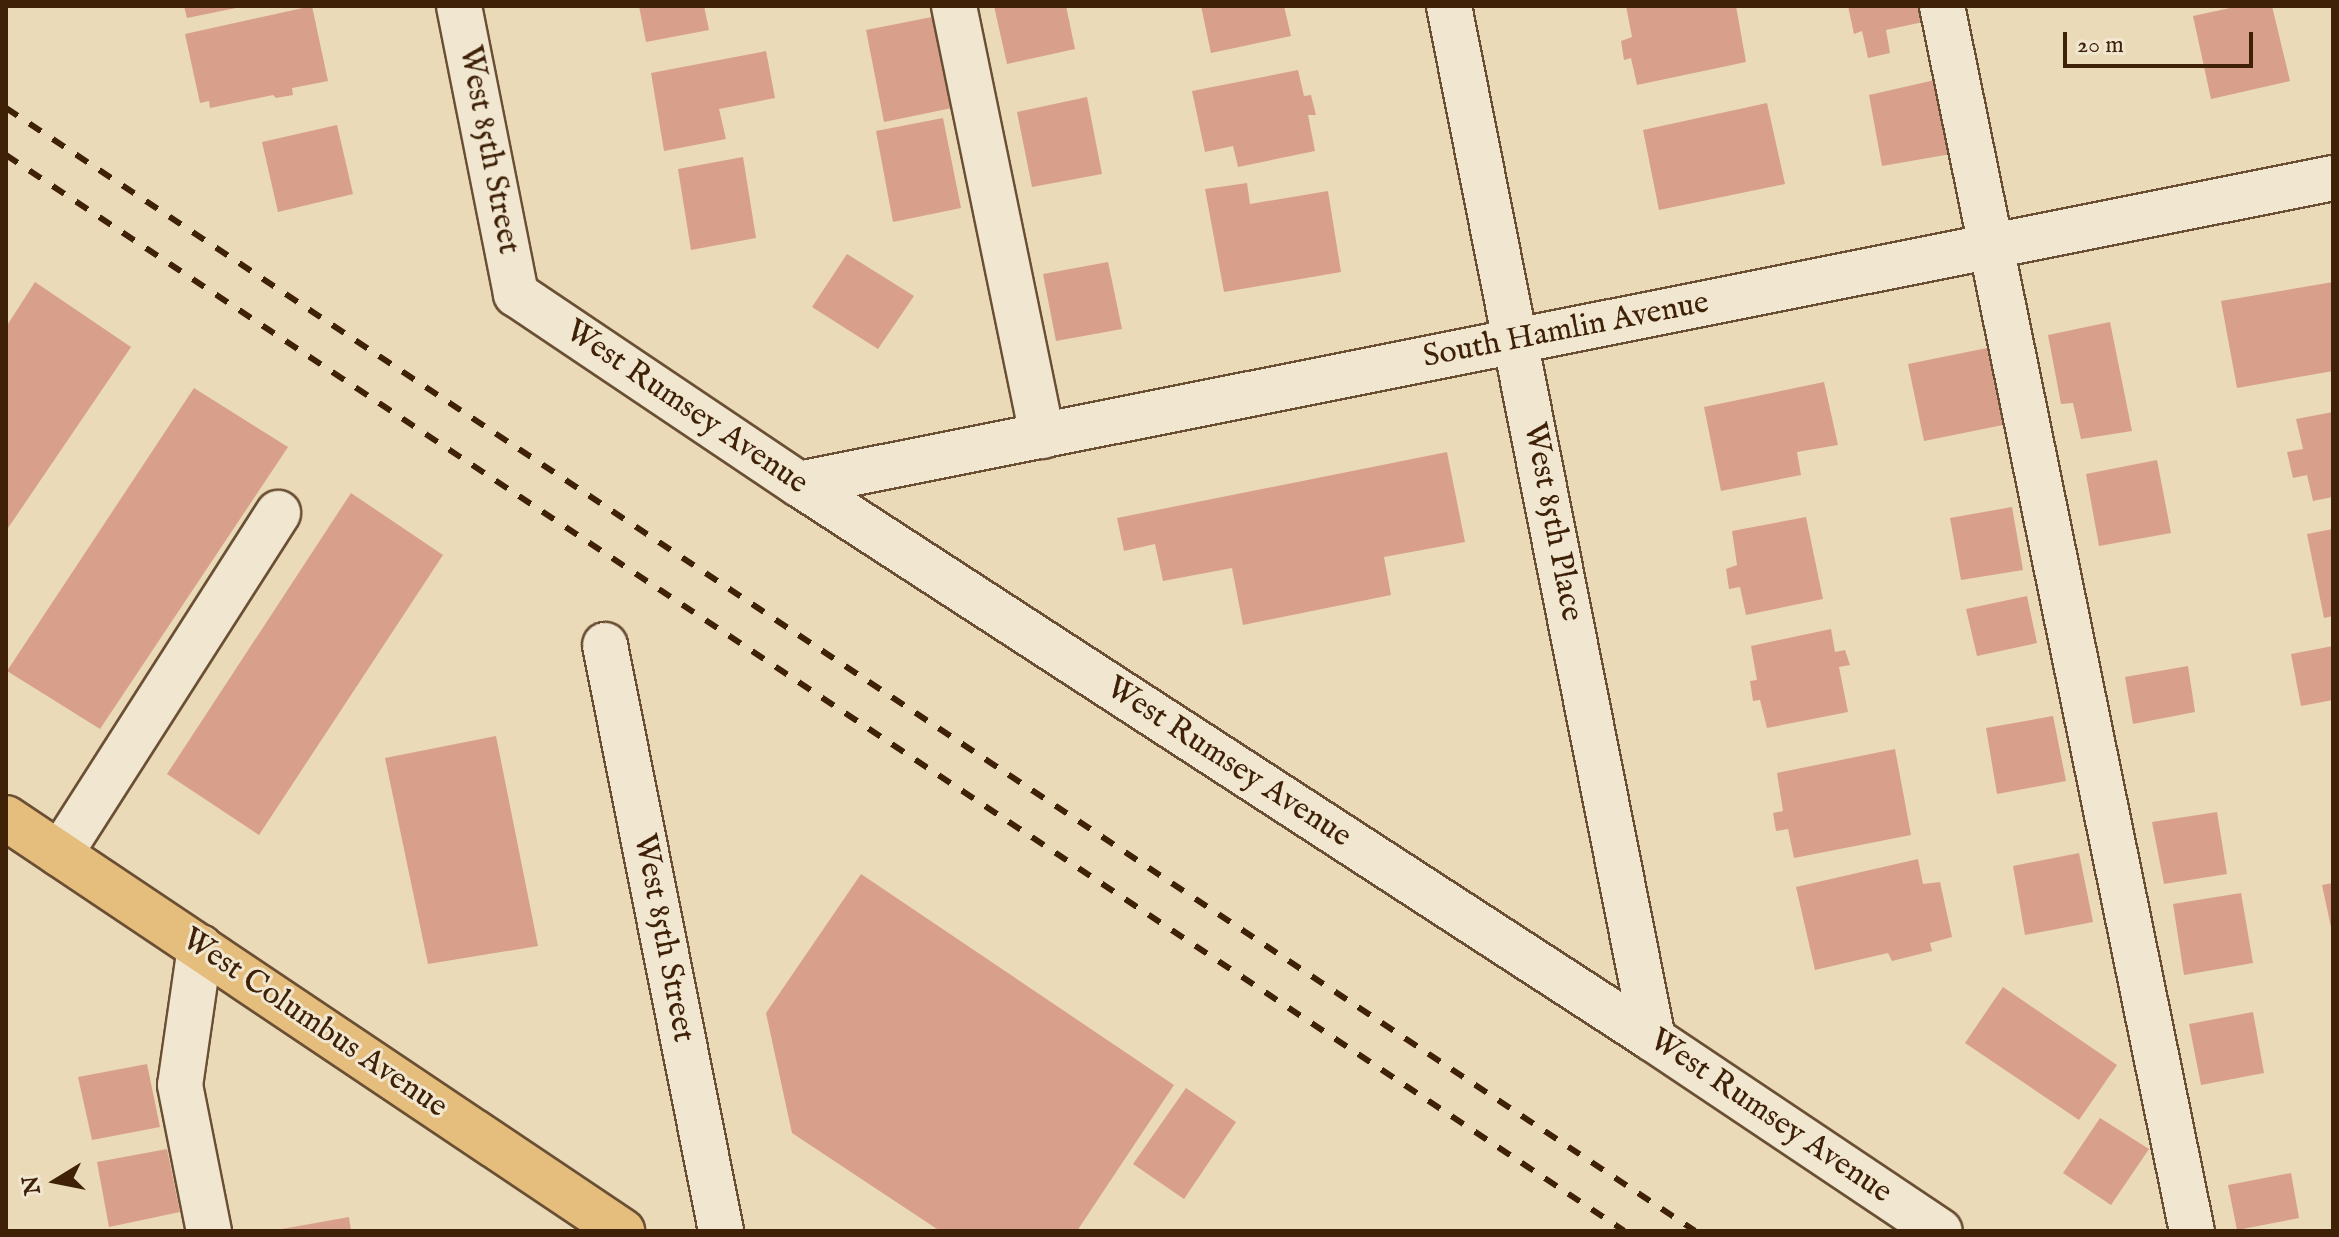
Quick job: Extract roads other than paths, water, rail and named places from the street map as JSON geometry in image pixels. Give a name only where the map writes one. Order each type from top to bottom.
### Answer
[{"type":"main road","name":"West Columbus Avenue","points":[[6,818],[622,1231]]},
{"type":"street","name":"West 85th Street","points":[[459,6],[516,294]]},
{"type":"street","points":[[954,6],[1042,436]]},
{"type":"street","name":"West 85th Place","points":[[1449,6],[1653,1039]]},
{"type":"street","points":[[1942,6],[2192,1231]]},
{"type":"street","name":"South Hamlin Avenue","points":[[799,484],[2333,178]]},
{"type":"street","name":"West Rumsey Avenue","points":[[516,294],[799,484],[1653,1039],[1940,1231]]},
{"type":"street","points":[[60,854],[278,513]]},
{"type":"street","name":"West 85th Street","points":[[605,645],[721,1231]]},
{"type":"street","points":[[200,947],[180,1085],[209,1231]]},
{"type":"railway","points":[[6,108],[1695,1231]]},
{"type":"railway","points":[[6,155],[1624,1231]]}]
